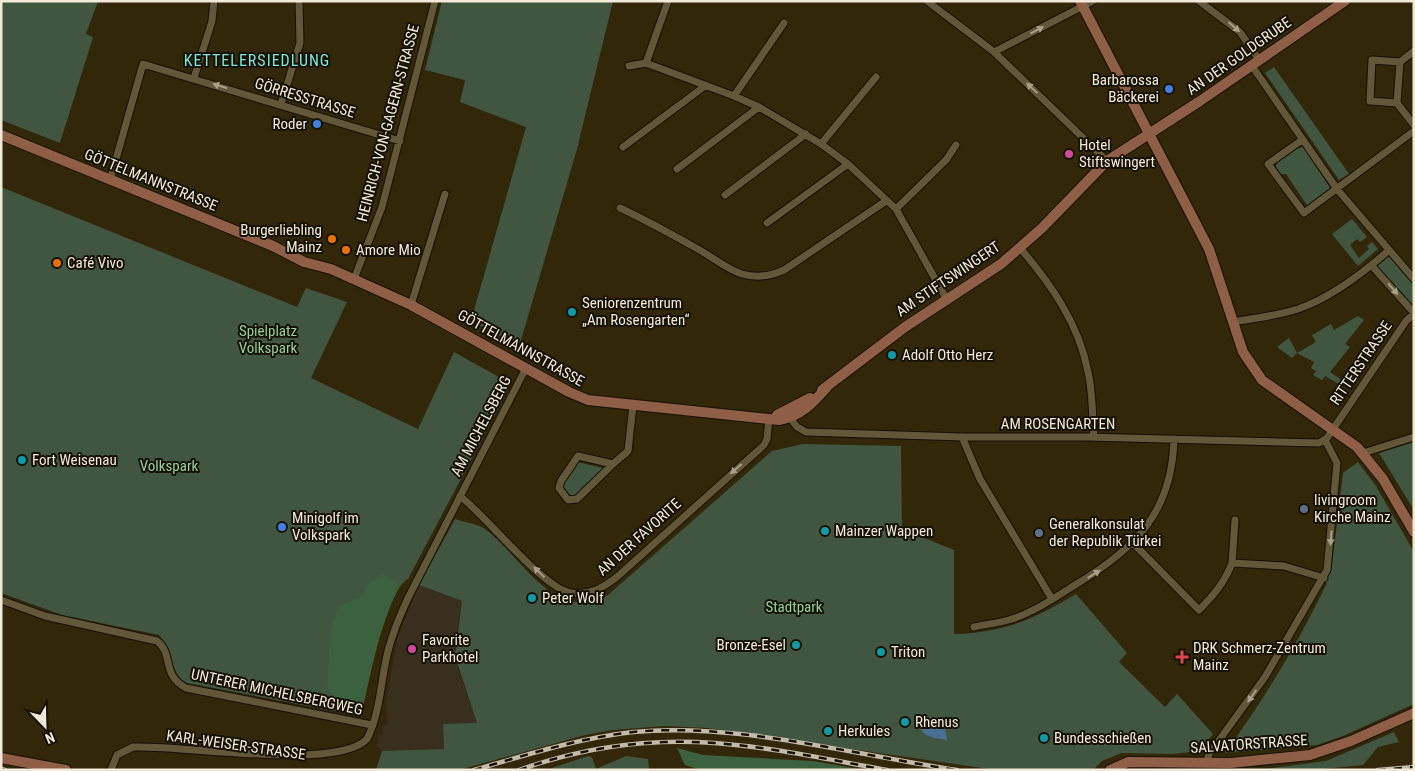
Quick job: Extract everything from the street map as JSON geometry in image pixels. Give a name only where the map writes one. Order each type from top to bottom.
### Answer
[{"type":"street","points":[[194,78],[212,21],[214,1]]},
{"type":"street","points":[[281,104],[300,42],[299,1]]},
{"type":"street","name":"HEINRICH-VON-GAGERN-STRASSE","points":[[354,279],[382,207],[435,1]]},
{"type":"street","points":[[646,64],[668,1]]},
{"type":"street","points":[[927,1],[994,52],[1107,161]]},
{"type":"street","points":[[994,52],[1082,4],[1093,1]]},
{"type":"street","points":[[1199,1],[1240,32],[1256,63],[1302,140],[1336,189],[1414,279]]},
{"type":"street","name":"AN DER GOLDGRUBE","points":[[1150,134],[1344,1]]},
{"type":"street","points":[[1082,4],[1209,249],[1243,352],[1262,380],[1333,429],[1362,453],[1392,492],[1414,532]]},
{"type":"street","points":[[734,96],[784,23]]},
{"type":"street","points":[[1397,103],[1370,101],[1372,60],[1400,62],[1414,51]]},
{"type":"street","points":[[1400,62],[1397,103],[1414,125]]},
{"type":"street","name":"GÖRRESSTRASSE","points":[[110,180],[143,64],[281,104],[400,142]]},
{"type":"street","points":[[629,66],[646,64],[734,96],[759,107],[821,144],[848,164],[896,209],[947,300]]},
{"type":"street","points":[[821,144],[876,77]]},
{"type":"street","points":[[623,147],[705,86]]},
{"type":"street","points":[[677,169],[759,107]]},
{"type":"street","points":[[1302,140],[1268,164],[1304,213],[1414,131]]},
{"type":"street","points":[[725,195],[806,134]]},
{"type":"street","name":"AM STIFTSWINGERT","points":[[788,415],[805,409],[827,387],[873,349],[988,275],[1020,248],[1107,161],[1150,134]]},
{"type":"street","name":"GÖTTELMANNSTRASSE","points":[[1,135],[288,253],[304,262],[354,279],[411,305],[577,396],[588,400],[769,418],[788,415]]},
{"type":"street","points":[[896,209],[946,160],[956,144]]},
{"type":"street","points":[[767,223],[848,164]]},
{"type":"street","points":[[411,305],[445,194]]},
{"type":"street","points":[[620,208],[696,248],[732,270],[741,274],[758,276],[776,274],[784,270],[886,201]]},
{"type":"street","points":[[1020,248],[1051,286],[1076,331],[1088,370],[1094,437]]},
{"type":"street","points":[[1233,322],[1287,312],[1308,305],[1371,266],[1388,251]]},
{"type":"street","points":[[1371,266],[1414,314]]},
{"type":"street","name":"RITTERSTRASSE","points":[[1333,429],[1406,320],[1414,314]]},
{"type":"street","name":"AM MICHELSBERG","points":[[460,496],[526,368]]},
{"type":"street","points":[[613,464],[578,456],[565,474],[559,488],[568,500],[577,499],[628,451],[633,405]]},
{"type":"street","name":"AM ROSENGARTEN","points":[[788,415],[797,427],[806,432],[962,437],[1094,437],[1310,443],[1319,443],[1325,440]]},
{"type":"street","name":"AN DER FAVORITE","points":[[460,496],[546,579],[570,593],[600,589],[617,577],[764,445],[767,439],[769,418]]},
{"type":"street","points":[[1206,763],[1210,754],[1265,677],[1324,578],[1330,554],[1337,466],[1335,456],[1325,440],[1333,429]]},
{"type":"street","points":[[962,437],[980,478],[1052,599]]},
{"type":"street","points":[[1362,453],[1414,437]]},
{"type":"street","points":[[974,627],[1013,619],[1052,599],[1113,561],[1134,544],[1162,500],[1173,458],[1174,439]]},
{"type":"street","points":[[352,756],[363,745],[372,725],[388,651],[397,624],[460,496]]},
{"type":"street","points":[[1134,544],[1200,610],[1217,592],[1232,563],[1234,520]]},
{"type":"street","points":[[1232,563],[1284,566],[1324,578]]},
{"type":"street","name":"UNTERER MICHELSBERGWEG","points":[[1,600],[45,616],[157,641],[162,646],[172,679],[186,688],[372,725]]},
{"type":"street","name":"SALVATORSTRASSE","points":[[1110,770],[1128,762],[1206,763],[1310,755],[1351,741],[1414,713]]},
{"type":"street","name":"KARL-WEISER-STRASSE","points":[[111,770],[118,755],[133,747],[256,763]]},
{"type":"street","points":[[1,758],[66,770]]},
{"type":"shaded area","points":[[419,585],[462,601],[455,645],[458,668],[477,723],[444,749],[382,751],[378,746],[377,735],[383,735],[382,726],[388,725],[386,703],[397,639]]},
{"type":"green space","points":[[1,1],[98,1],[86,34],[93,37],[60,143],[1,120]]},
{"type":"green space","points":[[442,1],[613,1],[577,149],[519,347],[471,321],[526,127],[460,102],[465,80],[425,70]]},
{"type":"green space","points":[[1274,67],[1349,174],[1339,180],[1265,73]]},
{"type":"green space","points":[[1303,147],[1330,188],[1307,205],[1286,174],[1280,174],[1276,166],[1280,159],[1287,154]]},
{"type":"green space","name":"Volkspark","points":[[1,187],[297,307],[306,288],[347,302],[311,378],[418,429],[454,352],[506,381],[509,388],[408,579],[400,587],[392,602],[378,642],[361,716],[187,683],[177,674],[159,635],[62,615],[1,593]]},
{"type":"green space","points":[[1352,219],[1367,237],[1360,242],[1357,239],[1350,245],[1359,258],[1369,249],[1367,246],[1372,242],[1378,249],[1358,266],[1332,234]]},
{"type":"green space","points":[[1389,256],[1414,285],[1412,306],[1377,266]]},
{"type":"green space","points":[[1358,316],[1364,320],[1345,344],[1350,347],[1330,372],[1345,382],[1342,386],[1325,376],[1322,380],[1313,375],[1316,371],[1311,368],[1314,362],[1297,353],[1316,342],[1312,335],[1331,324],[1334,330]]},
{"type":"green space","points":[[1289,338],[1297,353],[1292,358],[1277,347]]},
{"type":"green space","points":[[1414,442],[1414,510],[1379,453]]},
{"type":"green space","name":"Stadtpark","points":[[803,444],[901,446],[902,529],[954,550],[954,634],[988,631],[1018,623],[1046,611],[1076,594],[1127,653],[1119,662],[1165,707],[1177,694],[1213,734],[1199,751],[1173,754],[1122,753],[1102,761],[1093,770],[996,770],[707,728],[665,726],[612,730],[585,735],[459,770],[376,770],[382,751],[444,749],[443,724],[477,723],[455,656],[462,601],[419,585],[455,519],[475,524],[485,529],[540,583],[555,594],[571,601],[588,602],[608,595],[772,451]]},
{"type":"green space","points":[[577,462],[603,468],[576,495],[572,496],[564,491],[563,485]]},
{"type":"green space","points":[[1358,462],[1376,486],[1414,552],[1414,704],[1343,736],[1317,745],[1225,753],[1280,671],[1327,583],[1325,582],[1332,564],[1343,473]]},
{"type":"green space","points":[[382,574],[400,585],[381,633],[361,716],[349,714],[327,687],[330,637],[334,617],[339,607],[362,596],[368,584]]},
{"type":"green space","points":[[1394,732],[1399,742],[1378,747],[1363,765],[1314,770],[1257,770],[1326,761]]},
{"type":"green space","points":[[677,748],[703,755],[813,761],[864,770],[701,770],[685,765]]},
{"type":"green space","points":[[588,756],[592,757],[596,769],[626,756],[648,759],[649,770],[546,770]]},
{"type":"water","points":[[928,717],[943,717],[947,740],[928,736],[924,733],[917,720]]},
{"type":"railway","points":[[474,770],[593,738],[633,732],[673,730],[754,736],[957,770]]},
{"type":"railway","points":[[519,770],[542,762],[591,750],[664,742],[714,743],[757,748],[887,770]]},
{"type":"railway","points":[[1378,770],[1414,767]]},
{"type":"railway","points":[[1,769],[5,770]]},
{"type":"place","name":"Barbarossa Bäckerei","points":[[1169,89]]},
{"type":"place","name":"Roder","points":[[317,124]]},
{"type":"place","name":"Hotel Stiftswingert","points":[[1069,154]]},
{"type":"place","name":"Burgerliebling Mainz","points":[[332,239]]},
{"type":"place","name":"Amore Mio","points":[[346,250]]},
{"type":"place","name":"Café Vivo","points":[[57,263]]},
{"type":"place","name":"Seniorenzentrum „Am Rosengarten“","points":[[572,312]]},
{"type":"place","name":"Adolf Otto Herz","points":[[892,355]]},
{"type":"place","name":"Fort Weisenau","points":[[22,460]]},
{"type":"place","name":"livingroom Kirche Mainz","points":[[1304,509]]},
{"type":"place","name":"Minigolf im Volkspark","points":[[282,527]]},
{"type":"place","name":"Mainzer Wappen","points":[[825,531]]},
{"type":"place","name":"Generalkonsulat der Republik Türkei","points":[[1039,533]]},
{"type":"place","name":"Peter Wolf","points":[[532,598]]},
{"type":"place","name":"Bronze-Esel","points":[[796,645]]},
{"type":"place","name":"Favorite Parkhotel","points":[[412,649]]},
{"type":"place","name":"Triton","points":[[881,652]]},
{"type":"place","name":"DRK Schmerz-Zentrum Mainz","points":[[1182,657]]},
{"type":"place","name":"Rhenus","points":[[905,722]]},
{"type":"place","name":"Herkules","points":[[828,731]]},
{"type":"place","name":"Bundesschießen","points":[[1044,738]]},
{"type":"district","name":"KETTELERSIEDLUNG","points":[[257,60]]},
{"type":"park label","name":"Spielplatz Volkspark","points":[[268,340]]}]
